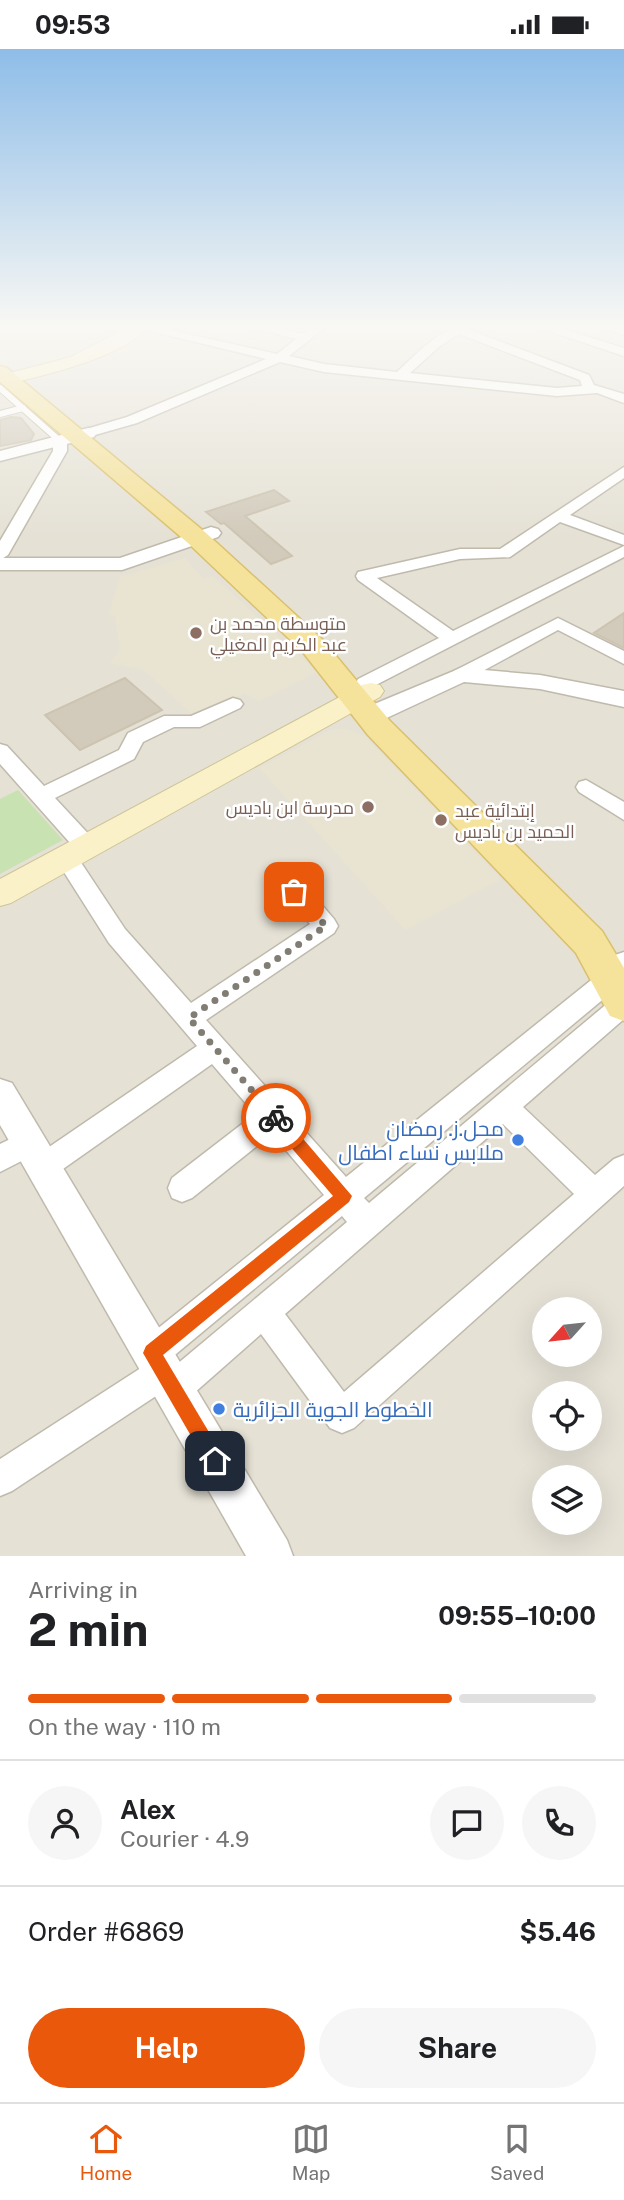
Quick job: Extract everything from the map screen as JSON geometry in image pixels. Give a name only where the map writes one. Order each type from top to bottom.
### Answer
[{"type":"main road","points":[[32,396],[74,437],[204,536],[369,699],[621,979]]},
{"type":"main road","points":[[0,894],[369,699]]},
{"type":"street","points":[[0,456],[132,420],[188,396]]},
{"type":"street","points":[[0,555],[60,451],[74,437]]},
{"type":"street","points":[[452,639],[364,576],[460,554],[504,554],[624,471]]},
{"type":"street","points":[[558,516],[624,540]]},
{"type":"street","points":[[0,564],[122,564],[204,536]]},
{"type":"street","points":[[369,699],[452,639],[624,551]]},
{"type":"street","points":[[369,699],[461,675],[558,623],[624,657]]},
{"type":"street","points":[[461,675],[541,683],[624,699]]},
{"type":"street","points":[[577,691],[624,712]]},
{"type":"street","points":[[41,796],[127,754],[135,739],[171,720],[193,723],[233,704]]},
{"type":"street","points":[[0,751],[41,796],[76,852],[117,936],[368,1224]]},
{"type":"street","points":[[586,787],[624,812]]},
{"type":"street","points":[[189,1018],[326,926],[294,892]]},
{"type":"street","points":[[0,1479],[163,1371],[264,1312],[505,1108],[621,979]]},
{"type":"street","points":[[163,1371],[344,1196],[621,979]]},
{"type":"street","points":[[24,1157],[215,1048]]},
{"type":"street","points":[[0,1094],[24,1157],[163,1371],[271,1556]]},
{"type":"street","points":[[505,1108],[594,1194]]},
{"type":"street","points":[[182,1188],[274,1116]]},
{"type":"street","points":[[264,1312],[342,1416],[624,1168]]},
{"type":"lane","points":[[18,396],[23,408],[74,437]]},
{"type":"lane","points":[[0,414],[23,408]]},
{"type":"shaded area","points":[[0,396],[624,396],[624,1556],[0,1556]]},
{"type":"shaded area","name":"متوسطة محمد بن عبد الكريم المغيلي","points":[[185,558],[203,579],[213,576],[317,672],[259,701],[244,693],[195,717],[144,670],[110,663],[120,650],[115,616],[109,614],[120,577]]},
{"type":"shaded area","points":[[333,729],[347,729],[366,737],[501,879],[405,930],[259,768]]},
{"type":"green space","points":[[18,790],[63,840],[0,874],[0,799]]},
{"type":"building","points":[[21,418],[34,434],[31,440],[0,446],[0,420]]},
{"type":"building","points":[[274,490],[289,501],[245,516],[292,556],[271,564],[224,523],[221,524],[206,512]]},
{"type":"building","points":[[624,613],[624,648],[594,633]]},
{"type":"building","points":[[125,678],[162,710],[80,750],[45,715]]},
{"type":"way so far","points":[[276,1118],[189,1018],[326,926],[294,892]]},
{"type":"place","name":"متوسطة محمد بن عبد الكريم المغيلي","points":[[196,633]]},
{"type":"place","name":"مدرسة ابن باديس","points":[[368,807]]},
{"type":"place","name":"إبتدائية عبد الحميد بن باديس","points":[[441,820]]},
{"type":"place","name":"محل.ز. رمضان ملابس نساء اطفال","points":[[518,1140]]},
{"type":"place","name":"الخطوط الجوية الجزائرية","points":[[219,1409]]},
{"type":"route","points":[[215,1461],[152,1353],[344,1196],[276,1118]]}]
